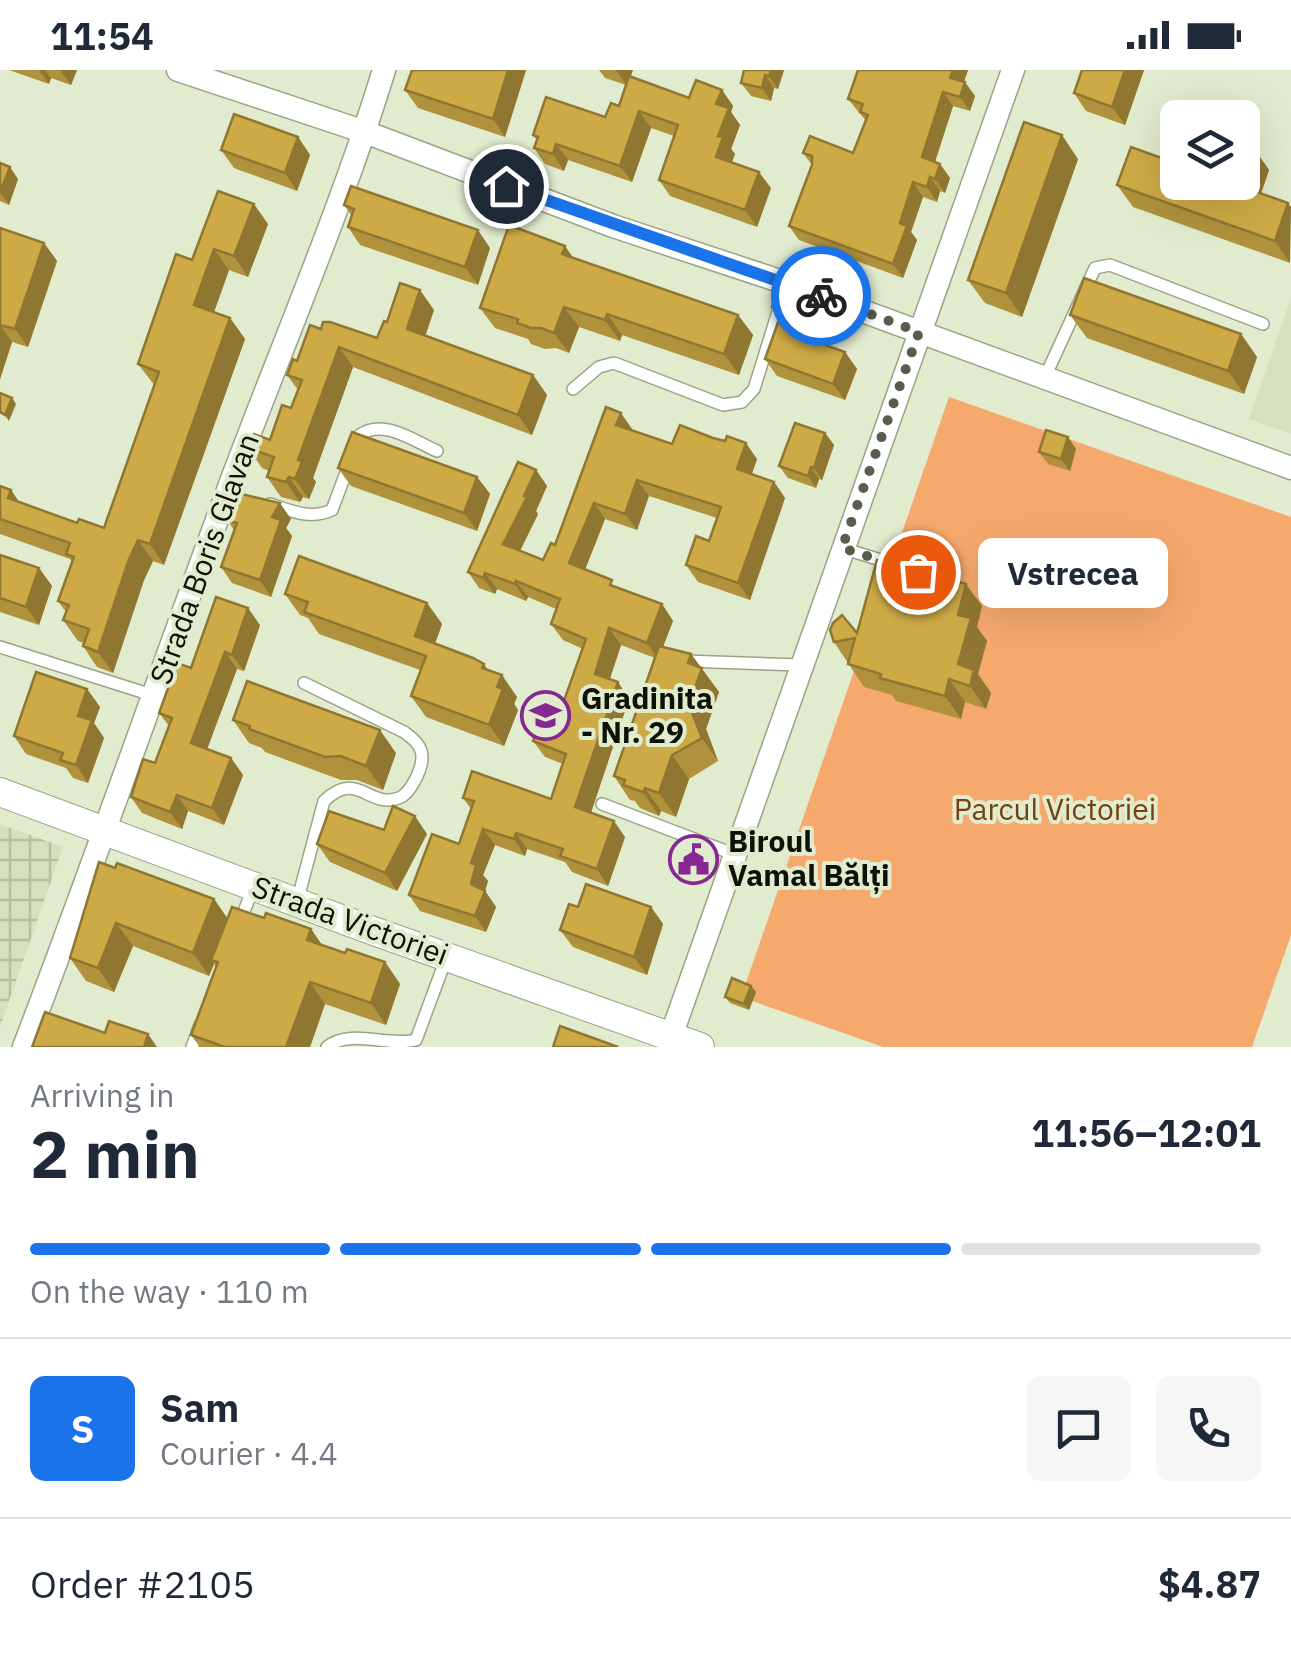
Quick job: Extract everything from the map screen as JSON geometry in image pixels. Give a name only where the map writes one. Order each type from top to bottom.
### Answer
[{"type":"street","points":[[178,70],[365,132],[613,226],[786,284],[1291,468]]},
{"type":"street","name":"Strada Boris Glavan","points":[[24,1047],[154,696],[236,493],[384,70]]},
{"type":"street","points":[[670,1039],[1012,70]]},
{"type":"street","name":"Strada Victoriei","points":[[0,792],[700,1047]]},
{"type":"lane","points":[[1045,377],[1094,268],[1110,265],[1263,324]]},
{"type":"lane","points":[[573,389],[599,367],[614,363],[723,405],[742,402],[754,389],[786,284]]},
{"type":"lane","points":[[260,501],[309,516],[332,510],[360,434],[368,429],[379,426],[438,451]]},
{"type":"lane","points":[[842,548],[938,577]]},
{"type":"lane","points":[[0,647],[154,696]]},
{"type":"lane","points":[[672,660],[800,665]]},
{"type":"lane","points":[[297,902],[324,801],[337,789],[351,787],[387,800],[399,798],[409,791],[422,757],[418,743],[404,732],[304,682]]},
{"type":"lane","points":[[602,804],[736,855]]},
{"type":"lane","points":[[233,940],[254,886]]},
{"type":"lane","points":[[327,1047],[346,1038],[417,1044],[447,956]]},
{"type":"lane","points":[[192,1047],[206,1011]]},
{"type":"shaded area","points":[[1291,298],[1291,434],[1249,419]]},
{"type":"shaded area","points":[[0,824],[63,847],[0,1027]]},
{"type":"green space","name":"Parcul Victoriei","points":[[949,397],[1291,517],[1291,935],[1252,1047],[883,1047],[741,997]]},
{"type":"building","points":[[412,70],[508,70],[493,119],[405,90]]},
{"type":"building","points":[[744,70],[771,70],[769,76],[765,75],[762,88],[741,83]]},
{"type":"building","points":[[858,70],[953,70],[950,78],[965,82],[960,97],[943,92],[922,157],[940,164],[935,179],[930,177],[927,187],[913,182],[900,223],[907,226],[893,264],[789,226],[812,165],[812,156],[803,153],[810,136],[853,153],[868,115],[860,112],[863,104],[848,99]]},
{"type":"building","points":[[1082,70],[1125,70],[1112,107],[1074,93]]},
{"type":"building","points":[[629,76],[689,98],[696,80],[722,90],[716,104],[729,108],[718,136],[723,137],[716,157],[759,172],[745,210],[659,180],[678,125],[639,111],[620,166],[556,144],[553,154],[534,148],[538,137],[533,135],[546,97],[605,117],[611,103],[619,106]]},
{"type":"building","points":[[234,114],[298,137],[285,173],[221,150]]},
{"type":"building","points":[[1024,122],[1062,135],[1006,293],[968,280]]},
{"type":"building","points":[[1131,147],[1160,157],[1160,200],[1260,200],[1260,193],[1288,203],[1275,241],[1117,185]]},
{"type":"building","points":[[0,163],[10,167],[0,192]]},
{"type":"building","points":[[351,186],[478,230],[465,267],[348,227],[354,209],[344,205]]},
{"type":"building","points":[[218,191],[254,204],[234,256],[214,249],[194,305],[230,318],[150,544],[138,540],[98,652],[83,646],[89,629],[63,620],[69,605],[58,601],[74,557],[66,554],[70,543],[0,519],[0,486],[11,490],[8,498],[77,523],[79,519],[104,528],[159,372],[138,364],[176,254],[192,260]]},
{"type":"building","points":[[509,225],[565,246],[562,254],[738,315],[724,354],[607,314],[605,320],[564,307],[554,333],[480,308]]},
{"type":"building","points":[[0,228],[44,243],[15,329],[0,325]]},
{"type":"building","points":[[1084,278],[1241,334],[1228,371],[1070,315]]},
{"type":"building","points":[[400,283],[420,290],[407,329],[533,375],[518,415],[339,347],[298,460],[302,462],[295,479],[289,477],[286,482],[267,477],[274,457],[248,448],[254,434],[270,440],[282,405],[291,408],[302,380],[287,375],[293,359],[297,361],[310,325],[321,329],[323,322],[330,322],[377,338],[384,321],[387,322]]},
{"type":"building","points":[[778,288],[804,293],[791,333],[845,352],[833,384],[765,359],[782,311],[772,307]]},
{"type":"building","points":[[0,393],[12,398],[5,415],[0,412]]},
{"type":"building","points":[[606,407],[621,413],[616,425],[672,444],[680,425],[713,438],[725,441],[727,436],[746,443],[737,469],[774,482],[738,583],[686,565],[696,536],[709,541],[721,507],[637,480],[625,514],[594,503],[569,563],[612,580],[610,585],[662,604],[647,643],[609,628],[595,674],[618,682],[575,807],[614,821],[597,869],[560,856],[563,849],[516,833],[514,839],[483,829],[471,863],[476,865],[471,884],[485,891],[475,916],[409,895],[432,834],[459,844],[474,801],[463,798],[472,771],[551,799],[566,754],[533,741],[546,707],[560,712],[586,639],[551,624],[560,599],[516,581],[515,584],[485,573],[483,578],[468,572],[518,462],[536,470],[503,544],[543,560],[551,543],[555,545]]},
{"type":"building","points":[[795,423],[825,433],[808,476],[779,466]]},
{"type":"building","points":[[1046,430],[1068,437],[1061,459],[1039,452]]},
{"type":"building","points":[[352,432],[477,477],[464,513],[338,468]]},
{"type":"building","points":[[237,493],[280,503],[272,517],[281,520],[260,580],[221,567],[237,523],[228,521]]},
{"type":"building","points":[[0,555],[39,568],[26,607],[0,598]]},
{"type":"building","points":[[299,556],[427,603],[415,636],[473,658],[484,664],[482,668],[502,675],[497,687],[503,689],[489,725],[411,696],[426,656],[304,612],[308,602],[285,594]]},
{"type":"building","points":[[877,560],[907,568],[909,560],[939,569],[937,575],[966,584],[958,615],[971,618],[958,664],[974,670],[970,686],[949,679],[945,696],[880,678],[881,674],[848,664],[855,638],[834,642],[830,630],[842,615],[857,633]]},
{"type":"building","points":[[216,597],[248,608],[232,655],[225,652],[191,743],[231,758],[212,808],[177,795],[170,812],[131,797],[143,759],[155,763],[172,718],[159,713],[177,663],[191,668]]},
{"type":"building","points":[[659,646],[691,654],[688,663],[702,668],[689,705],[702,738],[672,755],[659,793],[623,785],[625,780],[614,776]]},
{"type":"building","points":[[36,672],[87,689],[78,716],[92,720],[76,765],[60,760],[63,753],[14,736]]},
{"type":"building","points":[[247,681],[380,730],[366,766],[341,756],[325,757],[233,720]]},
{"type":"building","points":[[393,806],[415,816],[385,873],[317,844],[329,811],[384,830]]},
{"type":"building","points":[[99,862],[115,868],[117,863],[214,899],[193,953],[116,923],[98,968],[70,958]]},
{"type":"building","points":[[586,884],[651,907],[634,957],[560,930],[569,904],[578,907]]},
{"type":"building","points":[[232,907],[264,918],[266,913],[311,929],[307,940],[385,962],[371,1003],[310,982],[286,1047],[225,1047],[191,1035],[218,962],[211,960]]},
{"type":"building","points":[[732,978],[751,986],[744,1004],[725,997]]},
{"type":"building","points":[[45,1012],[105,1033],[109,1021],[148,1034],[144,1047],[32,1047]]},
{"type":"building","points":[[560,1026],[618,1047],[553,1047]]},
{"type":"way so far","points":[[821,296],[919,332],[842,548],[918,572]]},
{"type":"place","name":"Vstrecea","points":[[918,572]]},
{"type":"place","name":"Gradinita - Nr. 29","points":[[546,716]]},
{"type":"place","name":"Biroul Vamal Bălți","points":[[693,859]]},
{"type":"route","points":[[506,186],[821,296]]}]
